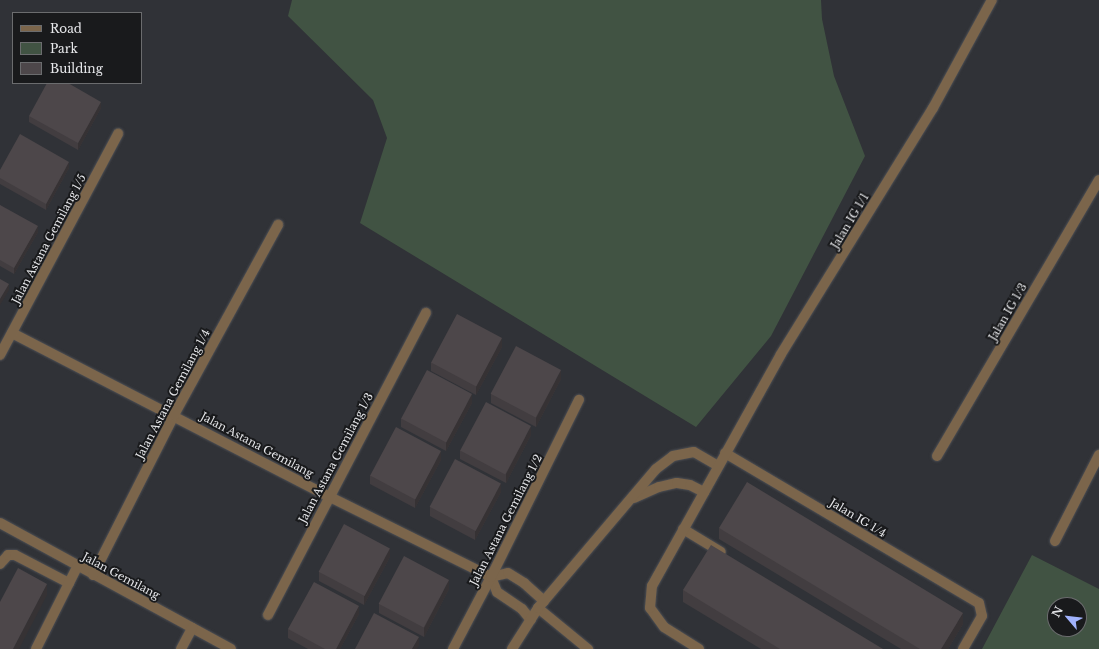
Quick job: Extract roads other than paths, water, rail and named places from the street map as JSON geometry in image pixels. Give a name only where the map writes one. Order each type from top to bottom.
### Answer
[{"type":"street","name":"Jalan IG 1/1","points":[[699,649],[664,627],[650,608],[652,586],[781,354],[933,108],[992,0]]},
{"type":"street","name":"Jalan Astana Gemilang 1/5","points":[[0,355],[118,134]]},
{"type":"street","name":"Jalan IG 1/3","points":[[937,456],[1099,180]]},
{"type":"street","name":"Jalan Astana Gemilang 1/4","points":[[93,576],[174,415],[278,225]]},
{"type":"street","name":"Jalan Astana Gemilang 1/3","points":[[268,615],[426,313]]},
{"type":"street","name":"Jalan Astana Gemilang","points":[[12,333],[174,415],[330,497],[491,577]]},
{"type":"street","name":"Jalan Astana Gemilang 1/2","points":[[452,649],[491,577],[579,400]]},
{"type":"street","points":[[512,649],[541,604],[656,469],[673,456],[694,452],[718,466]]},
{"type":"street","name":"Jalan IG 1/4","points":[[725,453],[979,603],[982,616],[963,649]]},
{"type":"street","points":[[1055,541],[1099,455]]},
{"type":"street","points":[[632,498],[659,487],[677,483],[690,485],[704,492]]},
{"type":"street","name":"Jalan Gemilang","points":[[0,523],[93,576],[232,649]]},
{"type":"street","points":[[683,529],[731,558]]},
{"type":"street","points":[[0,564],[8,555],[15,555],[69,583]]},
{"type":"street","points":[[38,648],[77,567]]},
{"type":"street","points":[[531,620],[522,609],[497,592],[491,577],[508,573],[524,583],[541,604],[588,649]]},
{"type":"street","points":[[181,649],[192,628]]}]
